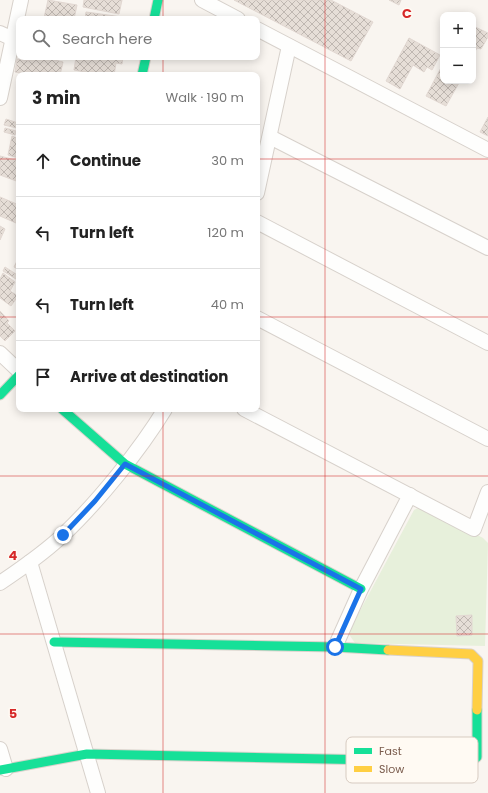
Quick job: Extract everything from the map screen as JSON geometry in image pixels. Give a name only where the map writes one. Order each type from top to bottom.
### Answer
[{"type":"street","points":[[18,16],[21,0]]},
{"type":"street","points":[[155,16],[158,0]]},
{"type":"street","points":[[202,0],[232,16]]},
{"type":"street","points":[[0,98],[16,24]]},
{"type":"street","points":[[260,31],[488,150]]},
{"type":"street","points":[[0,33],[13,39]]},
{"type":"street","points":[[260,180],[289,46]]},
{"type":"street","points":[[143,72],[145,60]]},
{"type":"street","points":[[270,137],[488,248]]},
{"type":"street","points":[[260,224],[488,343]]},
{"type":"street","points":[[260,320],[488,439]]},
{"type":"street","points":[[0,353],[16,368]]},
{"type":"street","points":[[0,395],[16,378]]},
{"type":"street","points":[[65,412],[125,464],[361,589]]},
{"type":"street","points":[[0,583],[30,562],[63,535],[95,501],[125,464],[163,412]]},
{"type":"street","points":[[250,412],[474,529],[488,492]]},
{"type":"street","points":[[335,647],[361,589],[410,495]]},
{"type":"street","points":[[30,562],[98,793]]},
{"type":"street","points":[[54,642],[335,647],[471,654],[478,661],[477,737]]},
{"type":"street","points":[[0,749],[3,769],[87,754],[346,759]]},
{"type":"green space","points":[[422,506],[483,538],[488,543],[485,646],[355,643],[348,633],[414,510]]},
{"type":"building","points":[[48,0],[77,5],[75,16],[44,16]]},
{"type":"building","points":[[84,0],[122,0],[119,14],[83,7]]},
{"type":"building","points":[[234,0],[331,0],[373,22],[351,61]]},
{"type":"building","points":[[389,0],[401,0],[399,5]]},
{"type":"building","points":[[86,12],[115,16],[85,16]]},
{"type":"building","points":[[476,27],[488,33],[488,37],[481,49],[477,48],[476,50]]},
{"type":"building","points":[[409,38],[440,55],[432,70],[427,67],[424,72],[413,65],[400,89],[386,81]]},
{"type":"building","points":[[17,60],[55,60],[63,62],[61,72],[15,72]]},
{"type":"building","points":[[76,60],[123,60],[122,64],[116,63],[114,72],[85,72],[74,70]]},
{"type":"building","points":[[440,70],[440,84],[458,84],[446,106],[426,96]]},
{"type":"building","points":[[488,117],[488,136],[480,132]]},
{"type":"building","points":[[6,119],[16,122],[16,128],[4,125]]},
{"type":"building","points":[[5,128],[16,131],[15,135],[4,132]]},
{"type":"building","points":[[12,136],[16,138],[16,157],[8,155]]},
{"type":"building","points":[[0,156],[16,160],[16,181],[0,175]]},
{"type":"building","points":[[0,197],[16,204],[16,223],[0,216]]},
{"type":"building","points":[[0,226],[5,229],[0,240]]},
{"type":"building","points":[[5,267],[16,274],[16,279],[3,271]]},
{"type":"building","points":[[3,273],[15,282],[10,291],[16,295],[16,299],[11,306],[0,298],[0,279]]},
{"type":"building","points":[[0,311],[9,321],[7,323],[15,331],[5,341],[0,336]]},
{"type":"building","points":[[472,615],[472,635],[457,636],[456,616]]},
{"type":"traffic: fast","points":[[155,16],[158,0]]},
{"type":"traffic: fast","points":[[143,72],[145,60]]},
{"type":"traffic: fast","points":[[0,395],[16,378]]},
{"type":"traffic: fast","points":[[65,412],[125,464],[361,589]]},
{"type":"traffic: fast","points":[[54,642],[335,647],[388,650]]},
{"type":"traffic: fast","points":[[477,710],[477,737]]},
{"type":"traffic: fast","points":[[0,770],[87,754],[346,759]]},
{"type":"traffic: slow","points":[[388,650],[471,654],[478,661],[477,710]]},
{"type":"route","points":[[63,535],[95,501],[125,464],[361,589],[335,647]]}]
